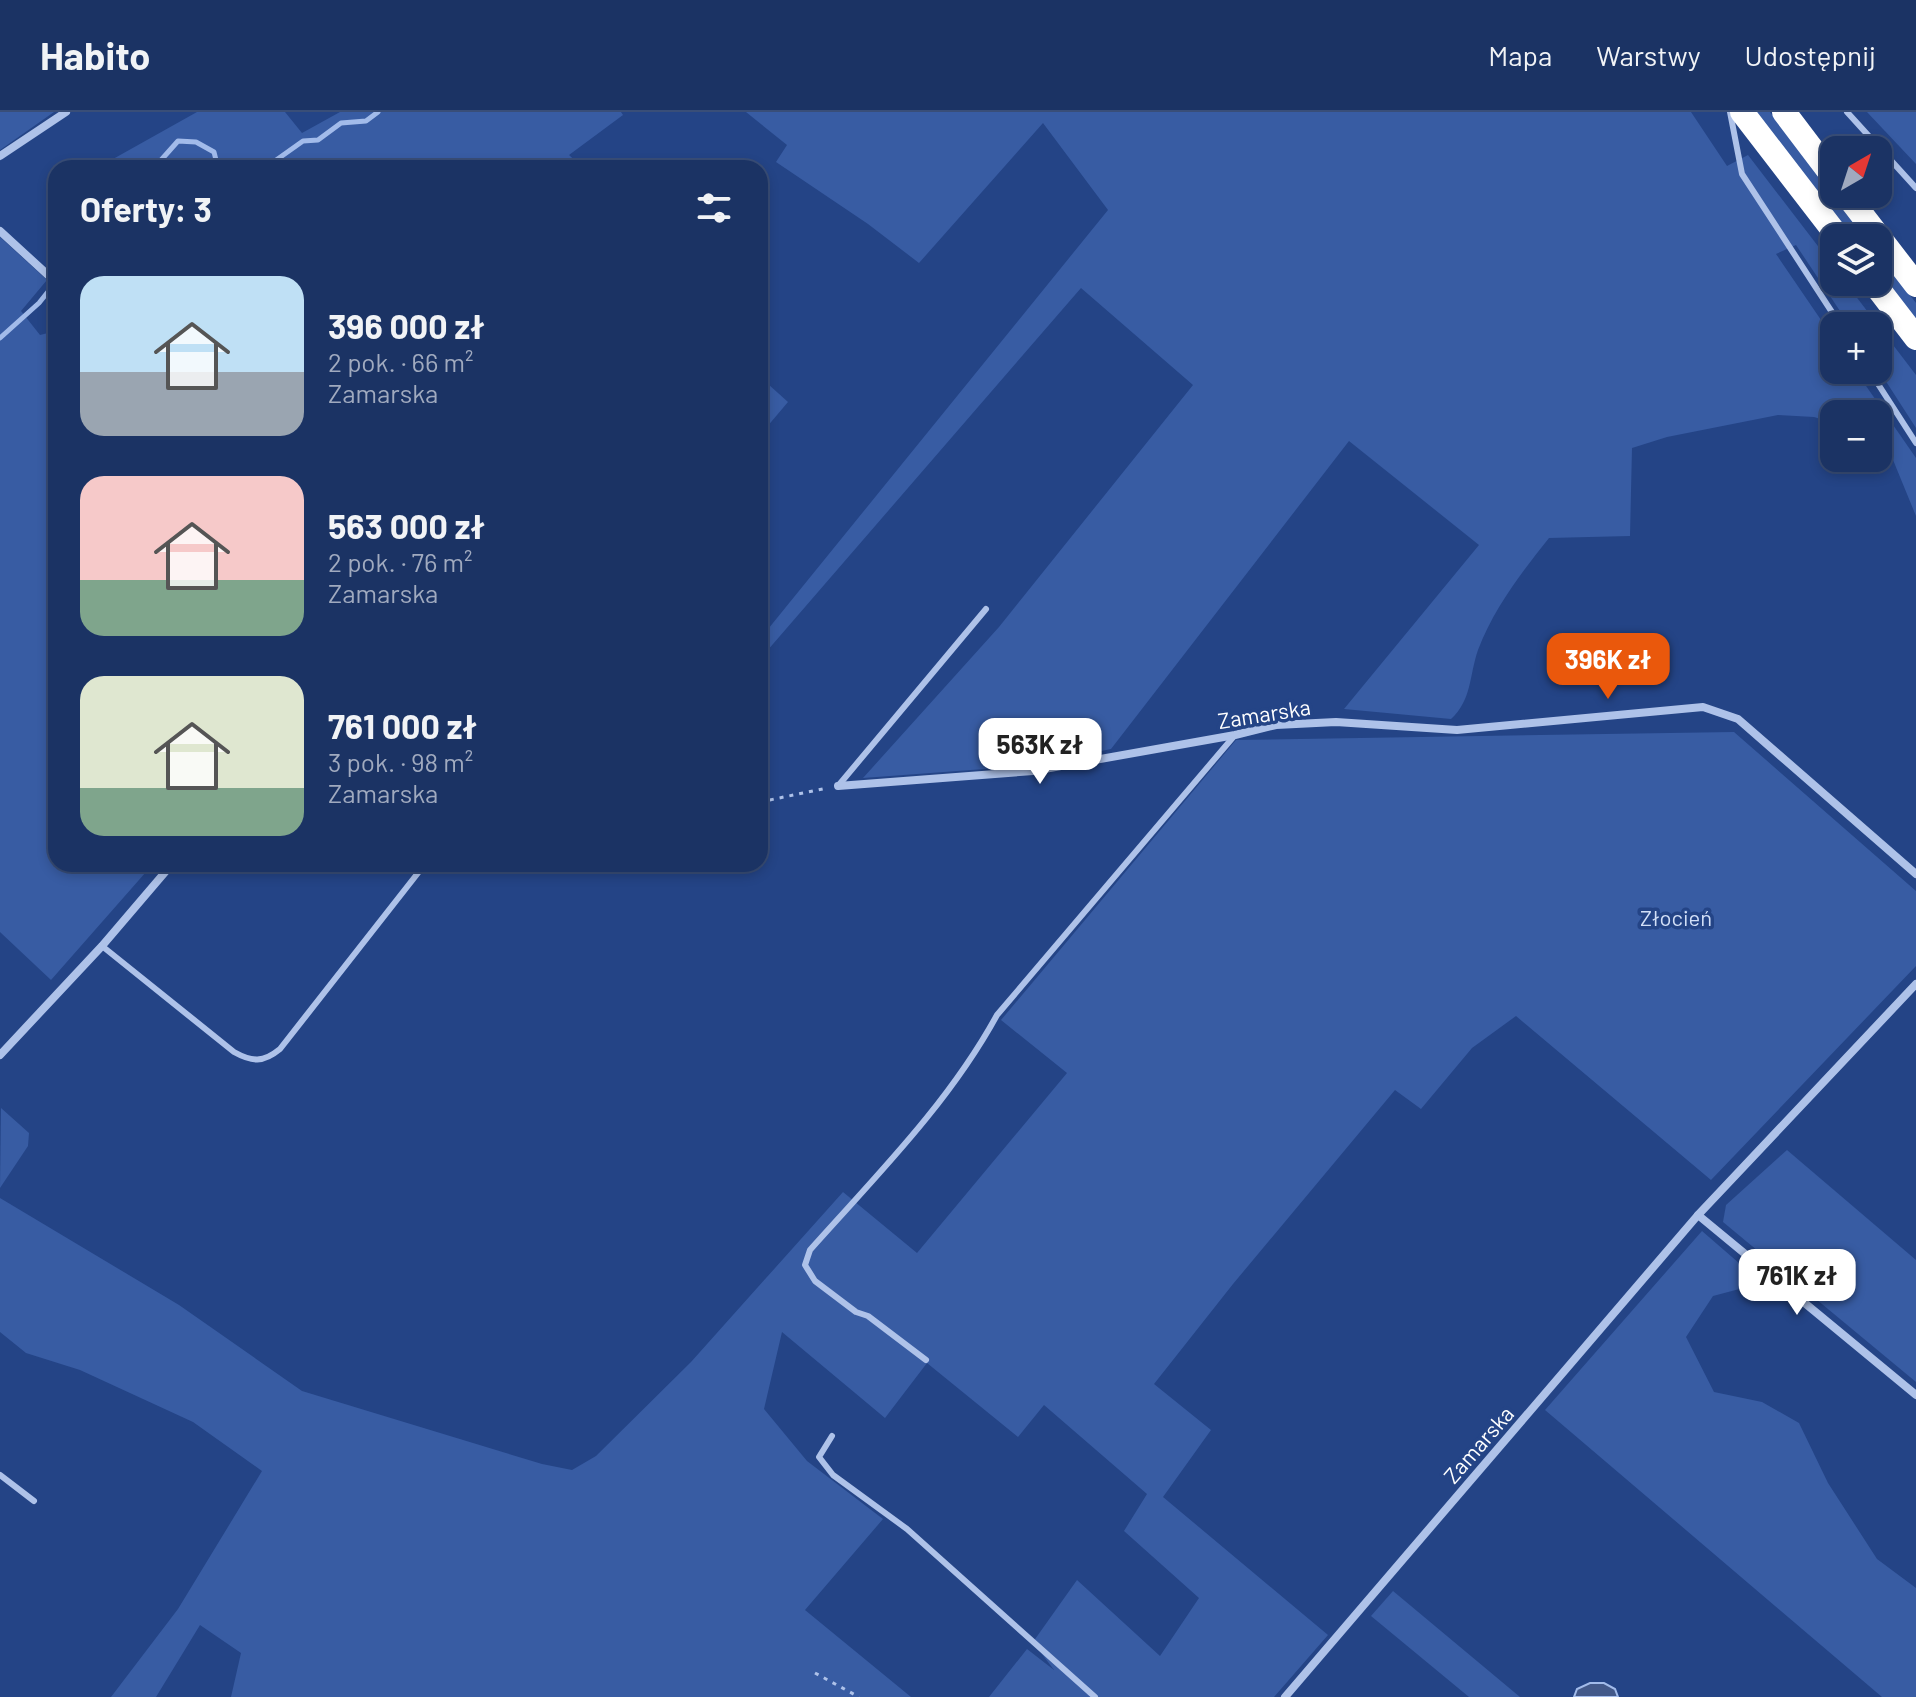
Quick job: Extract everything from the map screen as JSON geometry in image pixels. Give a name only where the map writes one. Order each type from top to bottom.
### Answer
[{"type":"highway","points":[[1742,112],[1828,224]]},
{"type":"highway","points":[[1784,112],[1820,160]]},
{"type":"highway","points":[[1857,208],[1916,285]]},
{"type":"highway","points":[[1884,296],[1916,338]]},
{"type":"street","points":[[0,156],[66,112]]},
{"type":"street","points":[[0,231],[48,275]]},
{"type":"street","name":"Zamarska","points":[[838,786],[1033,771],[1276,725],[1336,722],[1457,730],[1703,707],[1738,719],[1916,874]]},
{"type":"street","points":[[0,1055],[102,946],[165,872]]},
{"type":"street","name":"Zamarska","points":[[1285,1697],[1698,1215],[1916,984]]},
{"type":"street","points":[[1698,1215],[1916,1395]]},
{"type":"lane","points":[[1730,112],[1742,174],[1832,312]]},
{"type":"lane","points":[[1847,112],[1916,188]]},
{"type":"lane","points":[[1878,384],[1916,443]]},
{"type":"lane","points":[[838,786],[986,609]]},
{"type":"lane","points":[[926,1360],[815,1281],[805,1265],[810,1250],[923,1122],[977,1050],[997,1015],[1235,735]]},
{"type":"lane","points":[[102,946],[234,1052],[250,1061],[268,1059],[280,1049],[419,872]]},
{"type":"lane","points":[[832,1436],[819,1457],[833,1475],[907,1529],[1095,1697]]},
{"type":"lane","points":[[0,1475],[34,1501]]},
{"type":"path","points":[[768,800],[838,786]]},
{"type":"path","points":[[815,1673],[859,1697]]},
{"type":"green space","points":[[0,112],[54,112],[0,150]]},
{"type":"green space","points":[[197,112],[285,112],[302,133],[340,112],[621,112],[623,115],[569,155],[574,160],[111,160]]},
{"type":"green space","points":[[746,112],[1691,112],[1727,166],[1748,155],[1820,249],[1820,281],[1796,245],[1776,254],[1820,318],[1820,384],[1865,384],[1876,400],[1820,400],[1820,419],[1778,415],[1667,437],[1632,448],[1630,536],[1549,538],[1500,605],[1478,650],[1463,704],[1451,719],[1344,709],[1479,545],[1349,441],[1111,749],[1037,765],[863,778],[999,627],[1193,385],[1081,288],[768,650],[768,629],[1108,210],[1043,123],[919,263],[868,224],[776,162],[787,145]]},
{"type":"green space","points":[[1756,112],[1770,112],[1820,178],[1820,195]]},
{"type":"green space","points":[[1867,112],[1916,112],[1916,164],[1892,136]]},
{"type":"green space","points":[[1830,208],[1843,208],[1855,224],[1842,224]]},
{"type":"green space","points":[[0,237],[47,280],[21,311],[40,335],[48,333],[48,872],[146,872],[51,980],[0,932]]},
{"type":"green space","points":[[1892,272],[1916,303],[1916,320],[1892,288]]},
{"type":"green space","points":[[1830,296],[1856,296],[1868,312],[1841,312]]},
{"type":"green space","points":[[1892,344],[1916,375],[1916,428],[1888,384],[1892,384]]},
{"type":"green space","points":[[768,384],[788,402],[768,426]]},
{"type":"green space","points":[[1892,423],[1916,458],[1916,516],[1892,457]]},
{"type":"green space","name":"Złocień","points":[[1734,732],[1916,891],[1916,966],[1711,1180],[1516,1016],[1472,1048],[1421,1109],[1395,1090],[1154,1384],[1211,1430],[1163,1497],[1328,1635],[1274,1697],[989,1697],[1027,1649],[1054,1670],[1033,1642],[1077,1580],[1160,1656],[1199,1598],[1124,1531],[1147,1494],[1044,1405],[1018,1437],[927,1363],[885,1418],[782,1332],[764,1409],[807,1461],[883,1519],[805,1610],[911,1697],[231,1697],[241,1653],[200,1625],[156,1697],[111,1697],[178,1609],[262,1471],[193,1422],[80,1370],[26,1353],[0,1332],[0,1198],[179,1305],[302,1391],[542,1464],[572,1470],[596,1456],[691,1362],[843,1192],[917,1253],[1067,1073],[1001,1020],[1236,740]]},
{"type":"green space","points":[[1,1108],[29,1133],[28,1146],[0,1188]]},
{"type":"green space","points":[[1787,1150],[1916,1260],[1916,1382],[1723,1222],[1726,1205]]},
{"type":"green space","points":[[1702,1231],[1762,1283],[1713,1296],[1686,1337],[1714,1392],[1762,1402],[1799,1423],[1828,1483],[1877,1559],[1916,1588],[1916,1697],[1882,1697],[1545,1410]]},
{"type":"green space","points":[[1393,1591],[1520,1697],[1469,1697],[1371,1616]]},
{"type":"shaded area","points":[[1590,1683],[1604,1683],[1615,1689],[1618,1697],[1574,1697],[1577,1689]]},
{"type":"waterway","points":[[276,160],[303,141],[318,140],[341,123],[366,121],[378,112]]},
{"type":"waterway","points":[[161,160],[178,141],[196,142],[214,152],[216,160]]},
{"type":"waterway","points":[[0,338],[48,292]]}]
